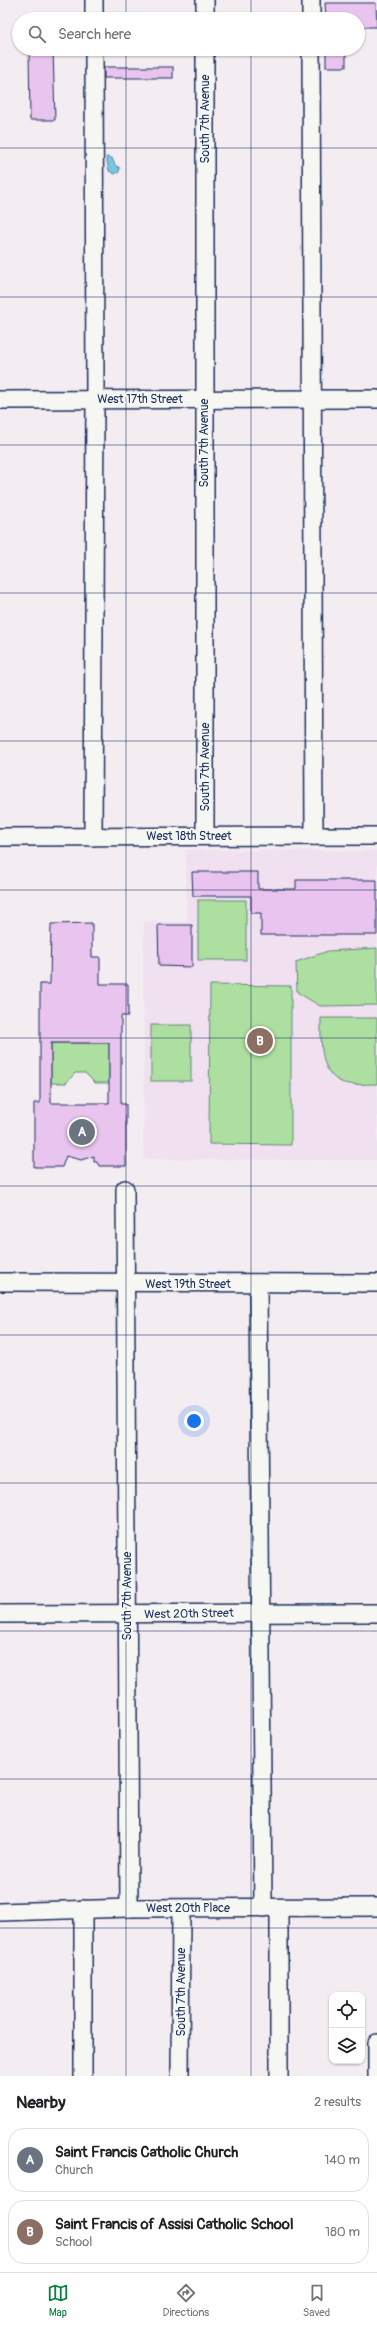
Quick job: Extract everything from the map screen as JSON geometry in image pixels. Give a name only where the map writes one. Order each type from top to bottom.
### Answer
[{"type":"street","points":[[94,0],[94,12]]},
{"type":"street","points":[[205,0],[205,12]]},
{"type":"street","points":[[311,0],[311,12]]},
{"type":"street","points":[[93,837],[95,399],[94,56]]},
{"type":"street","name":"South 7th Avenue","points":[[205,56],[205,836]]},
{"type":"street","points":[[311,56],[314,836]]},
{"type":"street","name":"West 17th Street","points":[[0,400],[377,399]]},
{"type":"street","name":"West 18th Street","points":[[0,837],[377,836]]},
{"type":"street","name":"South 7th Avenue","points":[[125,1189],[129,1908]]},
{"type":"street","name":"West 19th Street","points":[[0,1282],[126,1284],[377,1283]]},
{"type":"street","points":[[258,1283],[261,1612],[271,1908],[279,2076]]},
{"type":"street","name":"West 20th Street","points":[[0,1614],[127,1615],[261,1612],[377,1614]]},
{"type":"street","name":"West 20th Place","points":[[0,1912],[129,1908],[181,1909],[377,1907]]},
{"type":"street","points":[[83,1909],[83,2076]]},
{"type":"street","name":"South 7th Avenue","points":[[180,2076],[181,1909]]},
{"type":"street","points":[[377,2043],[377,2076]]},
{"type":"shaded area","points":[[186,850],[377,851],[377,1160],[144,1159],[144,922],[187,922]]},
{"type":"green space","points":[[198,900],[246,900],[246,960],[198,960]]},
{"type":"green space","points":[[377,948],[377,1005],[320,1006],[297,992],[296,962],[328,951]]},
{"type":"green space","points":[[210,985],[291,986],[291,1145],[209,1144]]},
{"type":"green space","points":[[321,1018],[377,1018],[377,1084],[349,1084],[339,1081],[332,1075],[323,1058]]},
{"type":"green space","points":[[151,1025],[191,1025],[191,1081],[151,1081]]},
{"type":"green space","points":[[51,1043],[109,1043],[109,1083],[95,1083],[85,1073],[75,1073],[66,1083],[51,1083]]},
{"type":"water","points":[[106,157],[112,158],[115,165],[120,168],[119,172],[115,174],[109,171]]},
{"type":"building","points":[[325,3],[376,3],[377,27],[365,27],[365,12],[326,12]]},
{"type":"building","points":[[29,56],[53,56],[55,120],[30,120]]},
{"type":"building","points":[[326,56],[346,56],[346,67],[326,67]]},
{"type":"building","points":[[104,67],[173,67],[173,78],[104,78]]},
{"type":"building","points":[[192,872],[258,872],[258,889],[296,889],[296,880],[377,880],[377,935],[261,935],[261,913],[251,913],[251,896],[193,896]]},
{"type":"building","points":[[92,923],[92,957],[100,957],[100,984],[128,984],[128,1016],[121,1016],[121,1104],[126,1104],[126,1166],[99,1166],[97,1162],[94,1162],[94,1156],[81,1160],[66,1156],[62,1167],[34,1167],[34,1103],[40,1103],[40,984],[50,984],[51,924]],"holes":[[[51,1043],[109,1043],[109,1103],[51,1103]]]},
{"type":"building","points":[[158,925],[192,925],[192,967],[159,966]]},
{"type":"place","name":"Saint Francis of Assisi Catholic School","points":[[260,1041]]},
{"type":"place","name":"Saint Francis Catholic Church","points":[[82,1132]]}]
